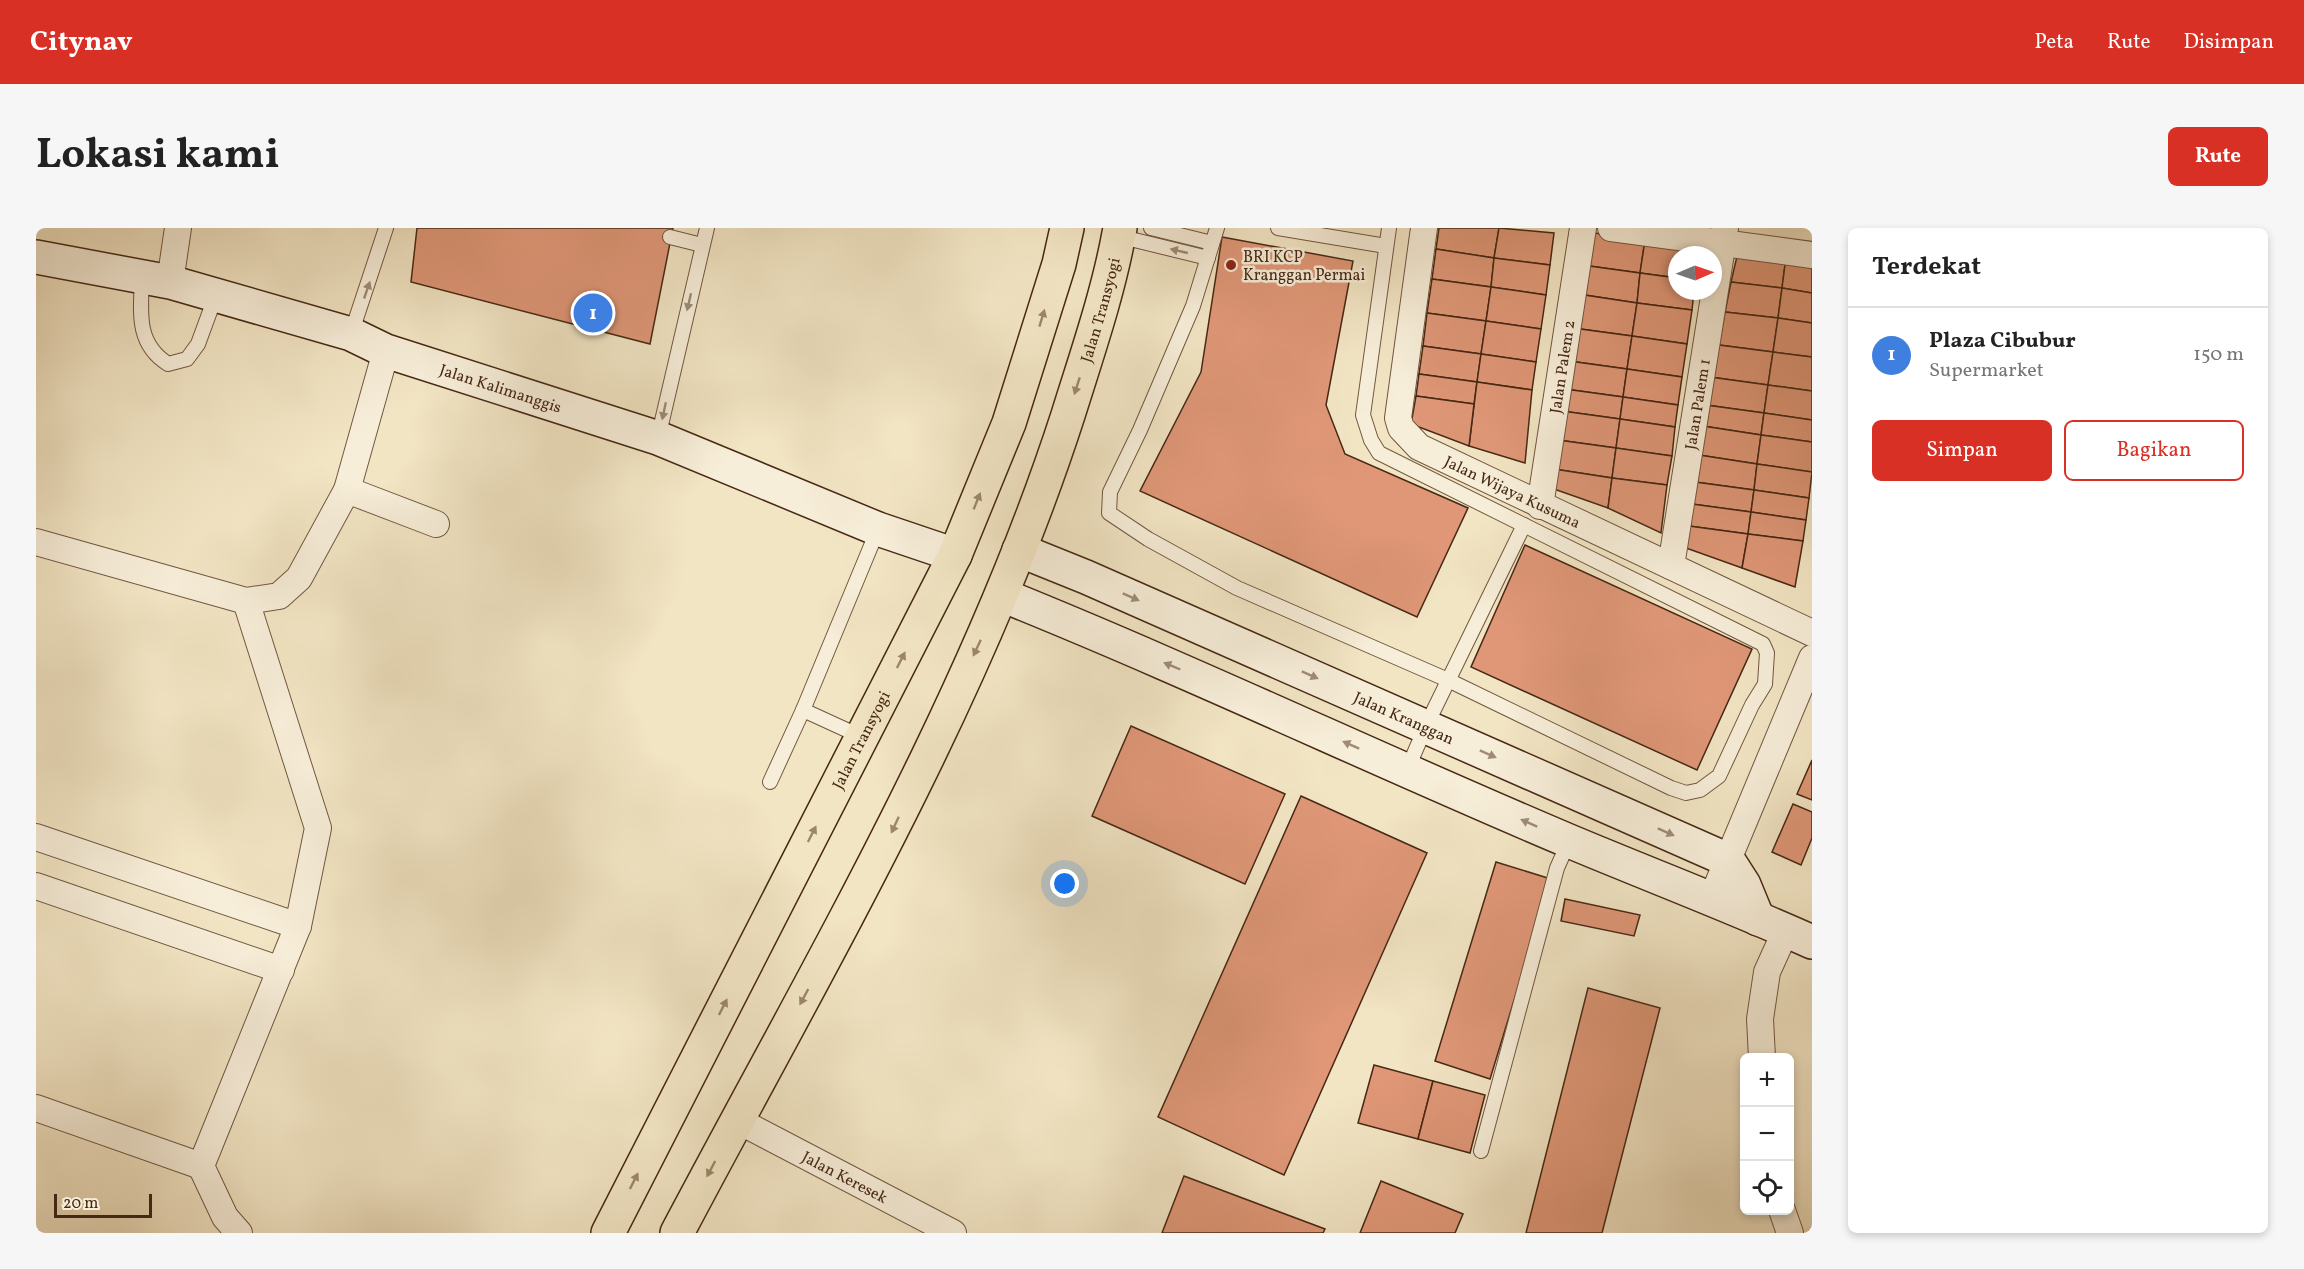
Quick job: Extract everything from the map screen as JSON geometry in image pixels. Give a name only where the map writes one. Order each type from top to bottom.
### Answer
[{"type":"highway","name":"Jalan Transyogi","points":[[608,1233],[954,555],[1009,423],[1059,264],[1067,228]]},
{"type":"highway","name":"Jalan Transyogi","points":[[677,1233],[878,860],[1002,595],[1050,470],[1087,355],[1119,232]]},
{"type":"main road","name":"Jalan Kalimanggis","points":[[36,257],[156,279],[351,334],[386,351],[658,438],[878,528],[954,555]]},
{"type":"main road","name":"Jalan Kranggan","points":[[1019,550],[1086,577],[1728,860]]},
{"type":"main road","points":[[1066,621],[1057,612],[1054,601],[1056,589],[1063,580],[1074,576],[1086,577]]},
{"type":"main road","points":[[1002,595],[1569,841],[1785,930]]},
{"type":"main road","points":[[1728,860],[1744,885],[1785,930]]},
{"type":"street","points":[[156,279],[178,228]]},
{"type":"street","name":"Jalan Wijaya Kusuma","points":[[1424,228],[1399,414],[1401,428],[1419,447],[1532,516],[1671,566],[1812,633]]},
{"type":"street","name":"Jalan Palem 2","points":[[1532,516],[1583,228]]},
{"type":"street","points":[[1611,228],[1724,236],[1812,255]]},
{"type":"street","name":"Jalan Palem 1","points":[[1671,566],[1724,236]]},
{"type":"street","points":[[36,542],[246,601],[279,596],[299,578],[347,490],[386,351]]},
{"type":"street","points":[[347,490],[436,524]]},
{"type":"street","points":[[201,1166],[298,926],[318,828],[246,601]]},
{"type":"street","points":[[1712,898],[1812,658]]},
{"type":"street","points":[[36,837],[298,926]]},
{"type":"street","points":[[36,886],[281,970]]},
{"type":"street","points":[[1762,1053],[1760,1019],[1767,972],[1785,930]]},
{"type":"street","points":[[36,1108],[201,1166],[225,1217],[239,1233]]},
{"type":"street","name":"Jalan Keresek","points":[[737,1120],[953,1233]]},
{"type":"street","points":[[1784,1215],[1790,1233]]},
{"type":"lane","points":[[351,334],[386,228]]},
{"type":"lane","points":[[658,438],[707,228]]},
{"type":"lane","points":[[1151,228],[1212,243]]},
{"type":"lane","points":[[1217,228],[1193,306],[1140,430],[1110,492],[1109,513],[1148,539],[1237,588],[1448,680],[1686,793],[1700,790],[1719,776],[1752,705],[1765,684],[1767,653],[1763,644],[1532,516],[1378,453],[1363,415],[1389,228]]},
{"type":"lane","points":[[1278,228],[1386,246]]},
{"type":"lane","points":[[1119,232],[1208,258]]},
{"type":"lane","points":[[670,237],[702,245]]},
{"type":"lane","points":[[156,279],[140,320],[155,356],[168,364],[187,359],[198,344],[216,295]]},
{"type":"lane","points":[[1407,770],[1448,680],[1532,516]]},
{"type":"lane","points":[[770,782],[803,710],[878,528]]},
{"type":"lane","points":[[803,710],[862,737]]},
{"type":"lane","points":[[1481,1151],[1557,868],[1569,841]]},
{"type":"building","points":[[417,228],[673,228],[650,344],[411,282]]},
{"type":"building","points":[[1439,228],[1499,228],[1494,258],[1436,249]]},
{"type":"building","points":[[1499,228],[1554,233],[1550,265],[1494,258]]},
{"type":"building","points":[[1587,232],[1645,240],[1640,273],[1582,265]]},
{"type":"building","points":[[1222,237],[1353,261],[1326,405],[1345,454],[1468,508],[1417,617],[1140,491],[1201,372]]},
{"type":"building","points":[[1645,240],[1682,246],[1668,246],[1668,277],[1640,273]]},
{"type":"building","points":[[1436,249],[1494,258],[1491,287],[1432,279]]},
{"type":"building","points":[[1738,252],[1786,257],[1782,288],[1731,282]]},
{"type":"building","points":[[1786,257],[1812,260],[1812,293],[1782,288]]},
{"type":"building","points":[[1494,258],[1550,265],[1546,295],[1491,287]]},
{"type":"building","points":[[1582,265],[1640,273],[1637,303],[1578,294]]},
{"type":"building","points":[[1640,273],[1668,277],[1668,300],[1693,300],[1692,310],[1637,303]]},
{"type":"building","points":[[1432,279],[1491,287],[1486,321],[1427,313]]},
{"type":"building","points":[[1731,282],[1782,288],[1778,318],[1725,312]]},
{"type":"building","points":[[1491,287],[1546,295],[1541,329],[1486,321]]},
{"type":"building","points":[[1782,288],[1812,293],[1812,323],[1778,318]]},
{"type":"building","points":[[1578,294],[1637,303],[1632,336],[1573,328]]},
{"type":"building","points":[[1637,303],[1692,310],[1687,344],[1632,336]]},
{"type":"building","points":[[1725,312],[1778,318],[1773,352],[1719,345]]},
{"type":"building","points":[[1427,313],[1486,321],[1481,354],[1423,346]]},
{"type":"building","points":[[1778,318],[1812,323],[1812,357],[1773,352]]},
{"type":"building","points":[[1486,321],[1541,329],[1536,362],[1481,354]]},
{"type":"building","points":[[1573,328],[1632,336],[1627,369],[1569,361]]},
{"type":"building","points":[[1632,336],[1687,344],[1682,377],[1627,369]]},
{"type":"building","points":[[1719,345],[1773,352],[1768,385],[1710,377]]},
{"type":"building","points":[[1423,346],[1481,354],[1477,382],[1419,374]]},
{"type":"building","points":[[1773,352],[1812,357],[1812,391],[1768,385]]},
{"type":"building","points":[[1481,354],[1536,362],[1532,390],[1477,382]]},
{"type":"building","points":[[1569,361],[1627,369],[1623,397],[1565,389]]},
{"type":"building","points":[[1627,369],[1682,377],[1678,405],[1623,397]]},
{"type":"building","points":[[1419,374],[1477,382],[1474,404],[1416,396]]},
{"type":"building","points":[[1710,377],[1768,385],[1764,413],[1706,405]]},
{"type":"building","points":[[1477,382],[1532,390],[1525,463],[1469,446]]},
{"type":"building","points":[[1768,385],[1812,391],[1812,420],[1764,413]]},
{"type":"building","points":[[1565,389],[1623,397],[1620,419],[1562,411]]},
{"type":"building","points":[[1416,396],[1474,404],[1469,446],[1411,424]]},
{"type":"building","points":[[1623,397],[1678,405],[1675,427],[1620,419]]},
{"type":"building","points":[[1706,405],[1764,413],[1761,435],[1703,426]]},
{"type":"building","points":[[1562,411],[1620,419],[1616,448],[1558,440]]},
{"type":"building","points":[[1764,413],[1812,420],[1812,442],[1761,435]]},
{"type":"building","points":[[1620,419],[1675,427],[1672,456],[1616,448]]},
{"type":"building","points":[[1703,426],[1761,435],[1757,464],[1699,455]]},
{"type":"building","points":[[1761,435],[1812,442],[1812,472],[1757,464]]},
{"type":"building","points":[[1558,440],[1616,448],[1612,478],[1554,469]]},
{"type":"building","points":[[1616,448],[1672,456],[1667,485],[1612,478]]},
{"type":"building","points":[[1699,455],[1757,464],[1754,490],[1695,482]]},
{"type":"building","points":[[1757,464],[1812,472],[1809,498],[1754,490]]},
{"type":"building","points":[[1554,469],[1612,478],[1608,508],[1551,488]]},
{"type":"building","points":[[1612,478],[1667,485],[1661,533],[1608,508]]},
{"type":"building","points":[[1695,482],[1754,490],[1751,512],[1692,504]]},
{"type":"building","points":[[1754,490],[1809,498],[1806,520],[1751,512]]},
{"type":"building","points":[[1692,504],[1751,512],[1748,534],[1689,526]]},
{"type":"building","points":[[1751,512],[1806,520],[1803,541],[1748,534]]},
{"type":"building","points":[[1689,526],[1748,534],[1742,568],[1686,548]]},
{"type":"building","points":[[1748,534],[1803,541],[1795,587],[1742,568]]},
{"type":"building","points":[[1525,545],[1752,649],[1697,770],[1471,667]]},
{"type":"building","points":[[1131,726],[1285,794],[1245,884],[1092,816]]},
{"type":"building","points":[[1812,760],[1812,800],[1797,794]]},
{"type":"building","points":[[1301,796],[1427,853],[1284,1175],[1158,1117]]},
{"type":"building","points":[[1793,804],[1812,812],[1812,838],[1801,865],[1772,852]]},
{"type":"building","points":[[1496,862],[1551,879],[1490,1079],[1435,1061]]},
{"type":"building","points":[[1565,899],[1640,915],[1634,936],[1561,921]]},
{"type":"building","points":[[1588,988],[1660,1008],[1602,1233],[1526,1233]]},
{"type":"building","points":[[1374,1065],[1433,1081],[1418,1139],[1358,1123]]},
{"type":"building","points":[[1433,1081],[1485,1095],[1470,1153],[1418,1139]]},
{"type":"building","points":[[1184,1176],[1325,1229],[1323,1233],[1162,1233]]},
{"type":"building","points":[[1381,1181],[1463,1214],[1455,1233],[1360,1233]]},
{"type":"place","name":"BRI KCP Kranggan Permai","points":[[1231,265]]},
{"type":"place","name":"Plaza Cibubur","points":[[593,313]]}]
